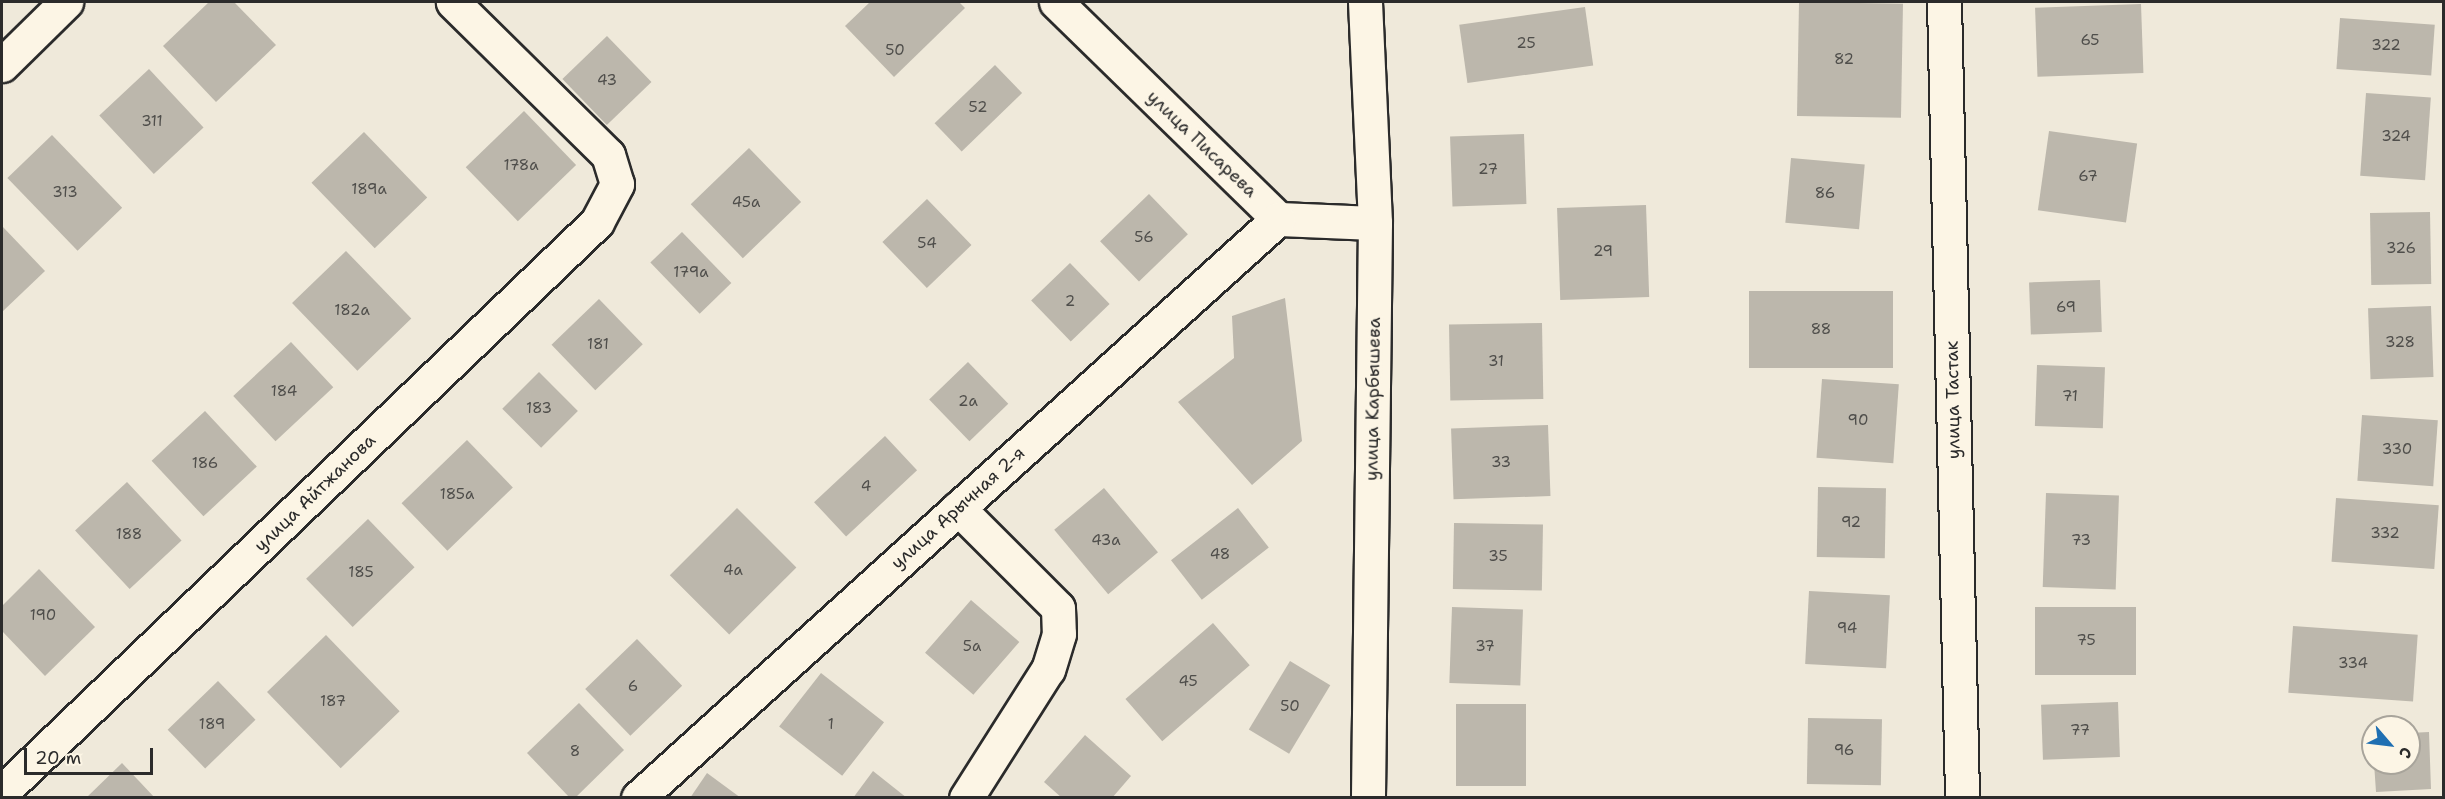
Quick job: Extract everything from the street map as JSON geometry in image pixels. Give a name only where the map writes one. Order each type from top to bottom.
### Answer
[{"type":"street","points":[[2,65],[66,2]]},
{"type":"street","name":"улица Айтжанова","points":[[2,792],[597,222],[617,184],[608,154],[453,2]]},
{"type":"street","name":"улица Писарева","points":[[1056,2],[1278,219]]},
{"type":"street","name":"улица Карбышева","points":[[1365,2],[1375,224],[1368,798]]},
{"type":"street","name":"улица Тастак","points":[[1944,2],[1962,798]]},
{"type":"street","points":[[1278,219],[1375,224]]},
{"type":"street","name":"улица Арычная 2-я","points":[[638,798],[1278,219]]},
{"type":"street","points":[[958,508],[1058,608],[1059,634],[1048,669],[966,798]]},
{"type":"building","points":[[209,2],[234,2],[276,45],[216,102],[163,46]]},
{"type":"building","points":[[870,2],[959,2],[965,8],[894,77],[845,26]]},
{"type":"building","points":[[1799,2],[1903,4],[1901,118],[1797,116]]},
{"type":"building","points":[[2141,4],[2143,73],[2037,77],[2035,8]]},
{"type":"building","points":[[1585,7],[1593,65],[1467,83],[1459,25]]},
{"type":"building","points":[[2340,18],[2435,25],[2431,76],[2336,69]]},
{"type":"building","points":[[607,36],[651,82],[607,125],[562,79]]},
{"type":"building","points":[[995,65],[1022,93],[962,151],[935,123]]},
{"type":"building","points":[[149,69],[204,128],[154,174],[99,115]]},
{"type":"building","points":[[2366,93],[2431,98],[2425,180],[2360,176]]},
{"type":"building","points":[[524,111],[576,165],[518,221],[466,167]]},
{"type":"building","points":[[2049,131],[2137,143],[2126,223],[2038,210]]},
{"type":"building","points":[[364,132],[427,197],[375,248],[311,183]]},
{"type":"building","points":[[1524,134],[1526,204],[1452,207],[1450,137]]},
{"type":"building","points":[[52,135],[122,208],[78,251],[7,178]]},
{"type":"building","points":[[749,148],[801,202],[743,258],[691,204]]},
{"type":"building","points":[[1791,158],[1865,164],[1859,229],[1785,223]]},
{"type":"building","points":[[1149,194],[1188,234],[1139,282],[1100,241]]},
{"type":"building","points":[[927,199],[971,245],[927,288],[882,242]]},
{"type":"building","points":[[1646,205],[1649,297],[1560,300],[1557,208]]},
{"type":"building","points":[[2430,212],[2431,284],[2371,285],[2370,213]]},
{"type":"building","points":[[2,226],[45,271],[2,312]]},
{"type":"building","points":[[682,232],[731,283],[700,314],[650,263]]},
{"type":"building","points":[[346,251],[411,319],[357,371],[292,303]]},
{"type":"building","points":[[1070,263],[1110,304],[1071,342],[1031,301]]},
{"type":"building","points":[[2100,280],[2102,332],[2031,334],[2029,282]]},
{"type":"building","points":[[1749,291],[1893,291],[1893,368],[1749,368]]},
{"type":"building","points":[[1285,298],[1302,441],[1252,485],[1178,402],[1234,358],[1232,316]]},
{"type":"building","points":[[599,299],[643,344],[595,390],[552,345]]},
{"type":"building","points":[[2431,306],[2433,377],[2371,379],[2368,308]]},
{"type":"building","points":[[1542,323],[1543,399],[1450,401],[1449,325]]},
{"type":"building","points":[[291,342],[333,387],[276,441],[233,396]]},
{"type":"building","points":[[968,362],[1008,404],[969,441],[929,400]]},
{"type":"building","points":[[2037,365],[2105,367],[2103,428],[2035,426]]},
{"type":"building","points":[[539,372],[578,411],[541,448],[502,409]]},
{"type":"building","points":[[1822,379],[1899,384],[1893,463],[1816,458]]},
{"type":"building","points":[[205,411],[257,467],[203,516],[152,461]]},
{"type":"building","points":[[2362,415],[2438,420],[2433,486],[2357,481]]},
{"type":"building","points":[[1548,425],[1550,496],[1454,499],[1451,428]]},
{"type":"building","points":[[885,436],[917,470],[846,537],[814,502]]},
{"type":"building","points":[[467,440],[513,487],[447,551],[402,503]]},
{"type":"building","points":[[127,482],[182,541],[130,589],[75,530]]},
{"type":"building","points":[[1818,487],[1886,488],[1885,558],[1817,557]]},
{"type":"building","points":[[1104,488],[1158,552],[1108,594],[1054,530]]},
{"type":"building","points":[[2046,493],[2119,496],[2116,589],[2043,587]]},
{"type":"building","points":[[2336,498],[2439,505],[2434,569],[2332,562]]},
{"type":"building","points":[[737,508],[796,567],[729,635],[670,575]]},
{"type":"building","points":[[1238,508],[1269,547],[1202,600],[1171,560]]},
{"type":"building","points":[[368,519],[415,567],[353,627],[306,579]]},
{"type":"building","points":[[1454,523],[1543,525],[1542,591],[1453,589]]},
{"type":"building","points":[[39,569],[95,627],[45,676],[2,631],[2,606]]},
{"type":"building","points":[[1809,591],[1890,595],[1886,668],[1805,664]]},
{"type":"building","points":[[971,600],[1019,642],[973,695],[925,653]]},
{"type":"building","points":[[1452,607],[1523,609],[1520,685],[1449,683]]},
{"type":"building","points":[[2035,607],[2136,607],[2136,675],[2035,675]]},
{"type":"building","points":[[1213,623],[1250,665],[1162,741],[1125,699]]},
{"type":"building","points":[[2293,626],[2418,635],[2413,702],[2288,693]]},
{"type":"building","points":[[326,635],[400,711],[341,768],[267,692]]},
{"type":"building","points":[[637,639],[682,686],[630,736],[585,689]]},
{"type":"building","points":[[1290,661],[1330,685],[1289,754],[1249,730]]},
{"type":"building","points":[[821,673],[884,722],[842,776],[779,727]]},
{"type":"building","points":[[218,681],[256,720],[205,768],[168,730]]},
{"type":"building","points":[[2118,702],[2120,757],[2043,760],[2041,705]]},
{"type":"building","points":[[579,703],[624,750],[575,798],[570,798],[527,753]]},
{"type":"building","points":[[1456,704],[1526,704],[1526,786],[1456,786]]},
{"type":"building","points":[[1808,718],[1882,719],[1881,785],[1807,784]]},
{"type":"building","points":[[2421,732],[2429,732],[2431,789],[2376,792],[2375,775],[2421,775]]},
{"type":"building","points":[[1085,735],[1131,776],[1112,798],[1062,798],[1044,782]]},
{"type":"building","points":[[122,763],[155,798],[86,798]]},
{"type":"building","points":[[873,771],[907,798],[853,798]]},
{"type":"building","points":[[707,773],[741,798],[690,798]]}]
